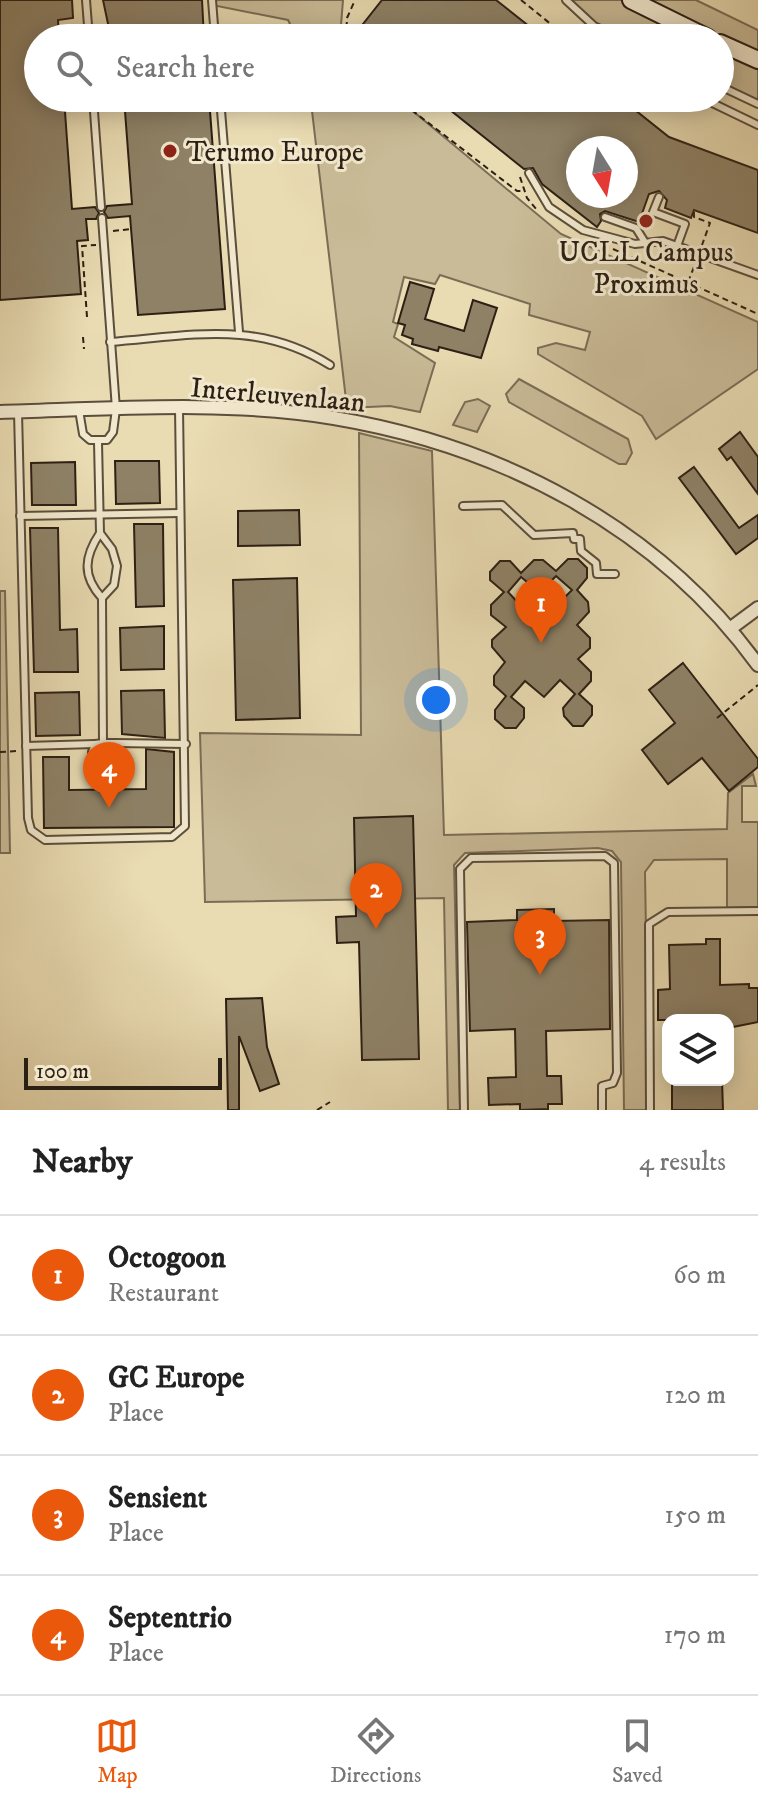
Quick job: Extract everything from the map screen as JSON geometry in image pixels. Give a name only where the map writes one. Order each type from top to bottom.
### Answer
[{"type":"street","points":[[631,0],[680,24]]},
{"type":"street","points":[[734,49],[758,60]]},
{"type":"street","name":"Interleuvenlaan","points":[[0,412],[179,408],[332,418],[439,441],[493,461],[608,520],[658,559],[731,628],[758,665]]},
{"type":"street","points":[[731,628],[758,608]]},
{"type":"lane","points":[[86,0],[88,24]]},
{"type":"lane","points":[[212,0],[214,24]]},
{"type":"lane","points":[[566,0],[592,24]]},
{"type":"lane","points":[[734,93],[758,104]]},
{"type":"lane","points":[[94,112],[101,207]]},
{"type":"lane","points":[[221,112],[239,332]]},
{"type":"lane","points":[[731,112],[758,125]]},
{"type":"lane","points":[[529,173],[536,191],[556,214],[583,230],[625,242],[646,244],[663,241],[758,275]]},
{"type":"lane","points":[[659,197],[653,212],[685,224],[677,246]]},
{"type":"lane","points":[[605,217],[636,228],[646,244]]},
{"type":"lane","points":[[98,442],[113,432],[116,409],[102,218]]},
{"type":"lane","points":[[110,342],[239,332],[294,347],[330,365]]},
{"type":"lane","points":[[18,412],[28,818],[31,830],[45,840],[172,837],[185,826],[187,817],[179,408]]},
{"type":"lane","points":[[79,410],[83,434],[98,442]]},
{"type":"lane","points":[[98,442],[100,533],[90,548],[86,567],[89,584],[102,598],[103,743]]},
{"type":"lane","points":[[463,506],[502,505],[534,535],[573,533],[574,539],[580,539],[581,551],[596,563],[597,574],[615,574]]},
{"type":"lane","points":[[20,516],[180,513]]},
{"type":"lane","points":[[100,533],[112,549],[117,566],[114,585],[102,598]]},
{"type":"lane","points":[[26,748],[103,743],[186,744]]},
{"type":"lane","points":[[95,744],[92,752],[95,763],[110,767],[120,756],[115,743]]},
{"type":"lane","points":[[464,1110],[460,869],[471,858],[605,856],[614,863],[617,1073],[613,1083],[602,1086],[602,1110]]},
{"type":"lane","points":[[650,1110],[649,924],[668,912],[758,911]]},
{"type":"path","points":[[347,24],[355,0]]},
{"type":"path","points":[[521,0],[551,24]]},
{"type":"path","points":[[414,112],[517,191],[536,191]]},
{"type":"path","points":[[113,231],[131,229]]},
{"type":"path","points":[[87,317],[82,246],[97,245]]},
{"type":"path","points":[[83,337],[84,349]]},
{"type":"path","points":[[717,718],[758,685]]},
{"type":"path","points":[[0,752],[26,748]]},
{"type":"path","points":[[317,1110],[330,1102]]},
{"type":"shaded area","points":[[212,0],[343,0],[341,24],[290,24],[288,20],[212,5]]},
{"type":"shaded area","points":[[566,0],[696,0],[758,30],[758,104],[734,93],[734,24],[592,24]]},
{"type":"shaded area","points":[[312,112],[414,112],[561,234],[758,322],[758,369],[656,439],[642,416],[538,354],[538,348],[556,343],[585,350],[590,332],[529,315],[530,304],[440,275],[435,284],[404,277],[393,322],[398,324],[394,337],[435,363],[420,412],[390,406],[347,408]]},
{"type":"shaded area","points":[[519,379],[628,439],[632,453],[626,464],[619,464],[509,402],[506,394]]},
{"type":"shaded area","points":[[478,399],[490,406],[477,432],[453,425],[465,402]]},
{"type":"shaded area","points":[[359,433],[432,451],[444,835],[727,829],[728,793],[753,774],[756,786],[742,786],[742,822],[758,822],[758,907],[727,908],[727,859],[654,860],[645,872],[649,1110],[624,1110],[621,862],[612,851],[598,848],[465,853],[454,865],[460,1110],[448,1110],[444,898],[205,902],[200,733],[361,735]]},
{"type":"shaded area","points":[[0,591],[5,591],[10,853],[0,853]]},
{"type":"building","points":[[0,0],[72,0],[73,18],[58,20],[58,24],[24,24],[24,112],[65,112],[72,209],[95,207],[99,213],[96,219],[86,219],[88,240],[77,241],[81,294],[0,300]]},
{"type":"building","points":[[103,0],[202,0],[203,24],[108,24]]},
{"type":"building","points":[[382,0],[496,0],[526,24],[363,24]]},
{"type":"building","points":[[125,112],[210,112],[225,309],[138,315],[130,216],[108,218],[104,212],[107,206],[132,204]]},
{"type":"building","points":[[453,112],[638,112],[669,137],[758,170],[758,233],[694,210],[691,218],[665,208],[667,200],[659,191],[649,194],[639,222],[605,211],[600,214],[601,221],[597,227],[573,208],[638,208],[638,136],[566,136],[566,203],[542,184],[533,168],[524,169]]},
{"type":"building","points":[[410,282],[434,289],[425,319],[464,331],[473,300],[497,308],[481,358],[439,347],[438,351],[412,344],[413,339],[402,335],[405,325],[398,323]]},
{"type":"building","points":[[740,432],[758,457],[758,494],[731,457],[727,460],[719,449]]},
{"type":"building","points":[[115,461],[159,461],[160,503],[116,504]]},
{"type":"building","points":[[75,462],[76,505],[32,505],[31,463]]},
{"type":"building","points":[[694,467],[739,528],[758,515],[758,538],[736,554],[679,478]]},
{"type":"building","points":[[299,510],[300,545],[238,546],[238,511]]},
{"type":"building","points":[[134,524],[163,524],[164,606],[136,607]]},
{"type":"building","points":[[30,528],[58,528],[60,630],[77,629],[78,672],[34,672]]},
{"type":"building","points":[[568,559],[578,559],[587,568],[587,578],[577,590],[588,602],[589,612],[577,625],[590,638],[590,648],[578,659],[591,672],[591,681],[579,694],[592,706],[592,715],[583,726],[573,726],[564,716],[563,708],[575,694],[560,680],[544,697],[525,681],[511,697],[524,708],[524,718],[516,728],[505,728],[495,719],[495,710],[506,696],[494,685],[494,676],[505,662],[492,647],[492,640],[506,627],[491,615],[491,605],[504,592],[490,580],[490,572],[500,561],[510,561],[521,573],[534,560],[543,560],[556,571]],"holes":[[[556,576],[572,590],[557,605],[541,591]],[[521,577],[538,591],[522,607],[508,592]]]},
{"type":"building","points":[[297,578],[300,718],[236,720],[233,580]]},
{"type":"building","points":[[164,626],[164,669],[121,670],[120,628]]},
{"type":"building","points":[[683,663],[758,759],[758,767],[729,791],[702,758],[668,784],[642,750],[675,723],[649,690]]},
{"type":"building","points":[[164,690],[165,738],[122,734],[121,691]]},
{"type":"building","points":[[79,692],[80,735],[36,736],[35,693]]},
{"type":"building","points":[[146,749],[174,752],[174,827],[44,828],[43,757],[69,757],[69,790],[146,789]]},
{"type":"building","points":[[413,816],[419,1059],[362,1060],[359,942],[337,943],[336,917],[356,916],[354,818]]},
{"type":"building","points":[[554,909],[554,921],[609,920],[610,1029],[546,1031],[547,1076],[561,1076],[562,1104],[548,1104],[548,1109],[520,1110],[520,1104],[489,1105],[488,1078],[516,1077],[515,1029],[470,1031],[467,922],[517,920],[517,910]]},
{"type":"building","points":[[706,939],[720,939],[720,985],[749,984],[749,988],[758,988],[758,1022],[734,1027],[734,1014],[662,1014],[662,1020],[658,1020],[658,990],[670,989],[669,945],[706,944]]},
{"type":"building","points":[[262,998],[267,1047],[279,1084],[260,1091],[239,1036],[239,1110],[228,1110],[226,999]]},
{"type":"building","points":[[672,1086],[722,1086],[723,1110],[672,1110]]},
{"type":"place","name":"Terumo Europe","points":[[170,151]]},
{"type":"place","name":"UCLL Campus Proximus","points":[[646,221]]},
{"type":"place","name":"Octogoon","points":[[541,643]]},
{"type":"place","name":"Septentrio","points":[[109,808]]},
{"type":"place","name":"GC Europe","points":[[376,929]]},
{"type":"place","name":"Sensient","points":[[540,975]]}]
